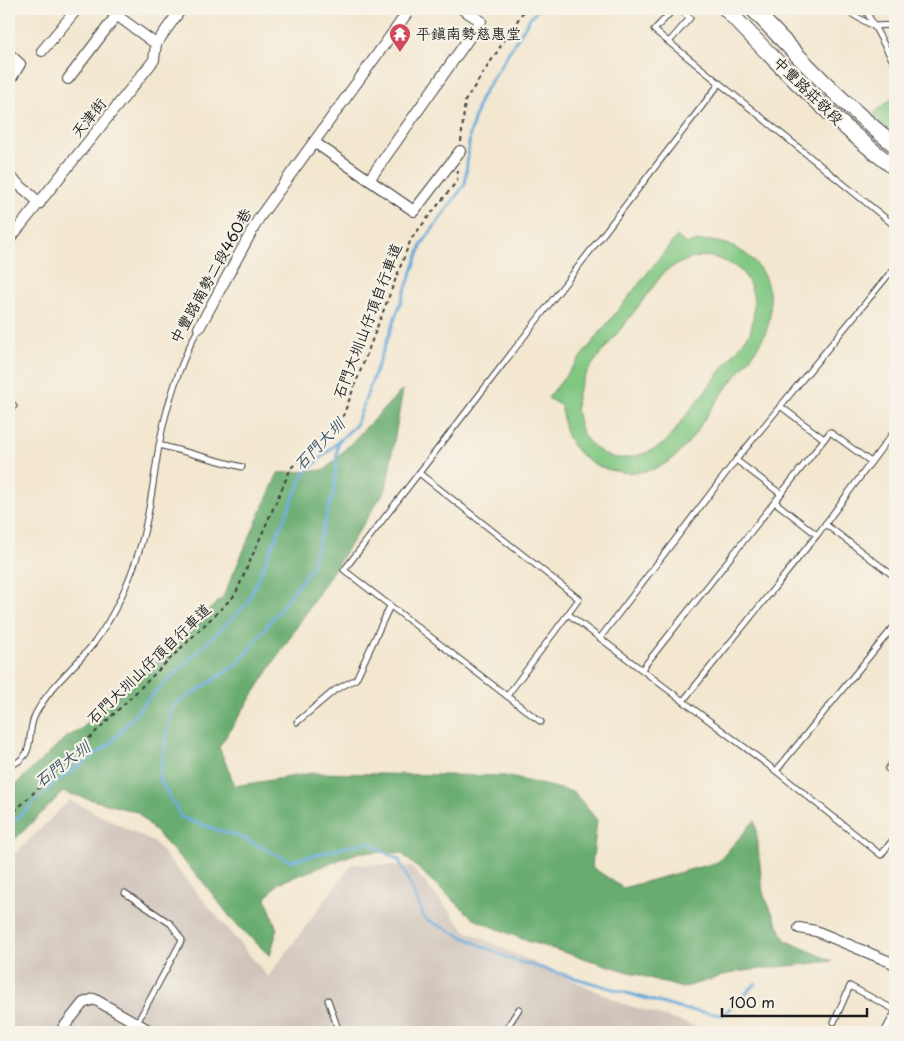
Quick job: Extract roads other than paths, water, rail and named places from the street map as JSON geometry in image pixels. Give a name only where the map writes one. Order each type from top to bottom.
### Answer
[{"type":"main road","name":"中豐路莊敬段","points":[[726,9],[796,81],[859,140],[895,168]]},
{"type":"main road","name":"中豐路莊敬段","points":[[752,9],[809,68],[871,127],[895,145]]},
{"type":"street","points":[[42,51],[77,9]]},
{"type":"street","name":"天津街","points":[[9,240],[154,60],[156,44],[181,9]]},
{"type":"street","name":"中豐路南勢二段460巷","points":[[198,328],[259,218],[410,9]]},
{"type":"street","points":[[369,180],[480,21],[462,9]]},
{"type":"street","points":[[68,79],[112,13],[156,44]]},
{"type":"street","points":[[9,54],[20,64],[9,82]]},
{"type":"street","points":[[314,142],[414,211],[460,151]]},
{"type":"street","points":[[9,176],[40,203]]},
{"type":"street","points":[[799,928],[816,931],[895,964]]},
{"type":"street","points":[[60,1032],[83,1003],[94,999],[152,1032]]},
{"type":"street","points":[[887,1032],[895,1017]]},
{"type":"lane","points":[[9,12],[12,9]]},
{"type":"lane","points":[[674,9],[654,30],[895,226]]},
{"type":"lane","points":[[669,42],[690,18],[680,9]]},
{"type":"lane","points":[[843,9],[873,26],[895,25]]},
{"type":"lane","points":[[865,9],[895,65]]},
{"type":"lane","points":[[541,722],[344,570],[719,84]]},
{"type":"lane","points":[[600,638],[736,460],[895,267]]},
{"type":"lane","name":"中豐路南勢二段460巷","points":[[9,766],[23,759],[28,753],[35,714],[58,682],[94,642],[120,599],[139,551],[154,491],[159,445],[184,355],[198,328]]},
{"type":"lane","points":[[9,402],[14,406]]},
{"type":"lane","points":[[780,406],[824,440]]},
{"type":"lane","points":[[684,701],[825,524],[895,430]]},
{"type":"lane","points":[[642,669],[830,432],[871,462]]},
{"type":"lane","points":[[159,445],[242,467]]},
{"type":"lane","points":[[736,460],[781,494]]},
{"type":"lane","points":[[419,473],[579,599],[507,696]]},
{"type":"lane","points":[[775,502],[816,535]]},
{"type":"lane","points":[[825,524],[895,577]]},
{"type":"lane","points":[[297,722],[335,690],[356,679],[390,606]]},
{"type":"lane","points":[[568,614],[776,771],[881,855],[895,837]]},
{"type":"lane","points":[[776,771],[895,625]]},
{"type":"lane","points":[[888,769],[895,759]]},
{"type":"lane","points":[[125,893],[171,924],[182,940],[136,1022]]},
{"type":"lane","points":[[834,1022],[850,986],[895,1010]]},
{"type":"lane","points":[[328,1000],[340,1032]]},
{"type":"lane","points":[[504,1032],[519,1009]]},
{"type":"waterway","name":"石門大圳","points":[[9,826],[51,786],[111,743],[146,701],[247,604],[304,474],[356,425],[422,244],[465,184],[470,134],[480,99],[530,18],[539,9]]},
{"type":"waterway","points":[[338,441],[334,491],[311,568],[238,664],[172,707],[159,778],[182,818],[243,838],[290,861],[367,842],[399,860],[425,919],[510,959],[682,1009],[723,1015],[756,983]]},
{"type":"place","name":"平鎮南勢慈惠堂","points":[[400,53]]}]
